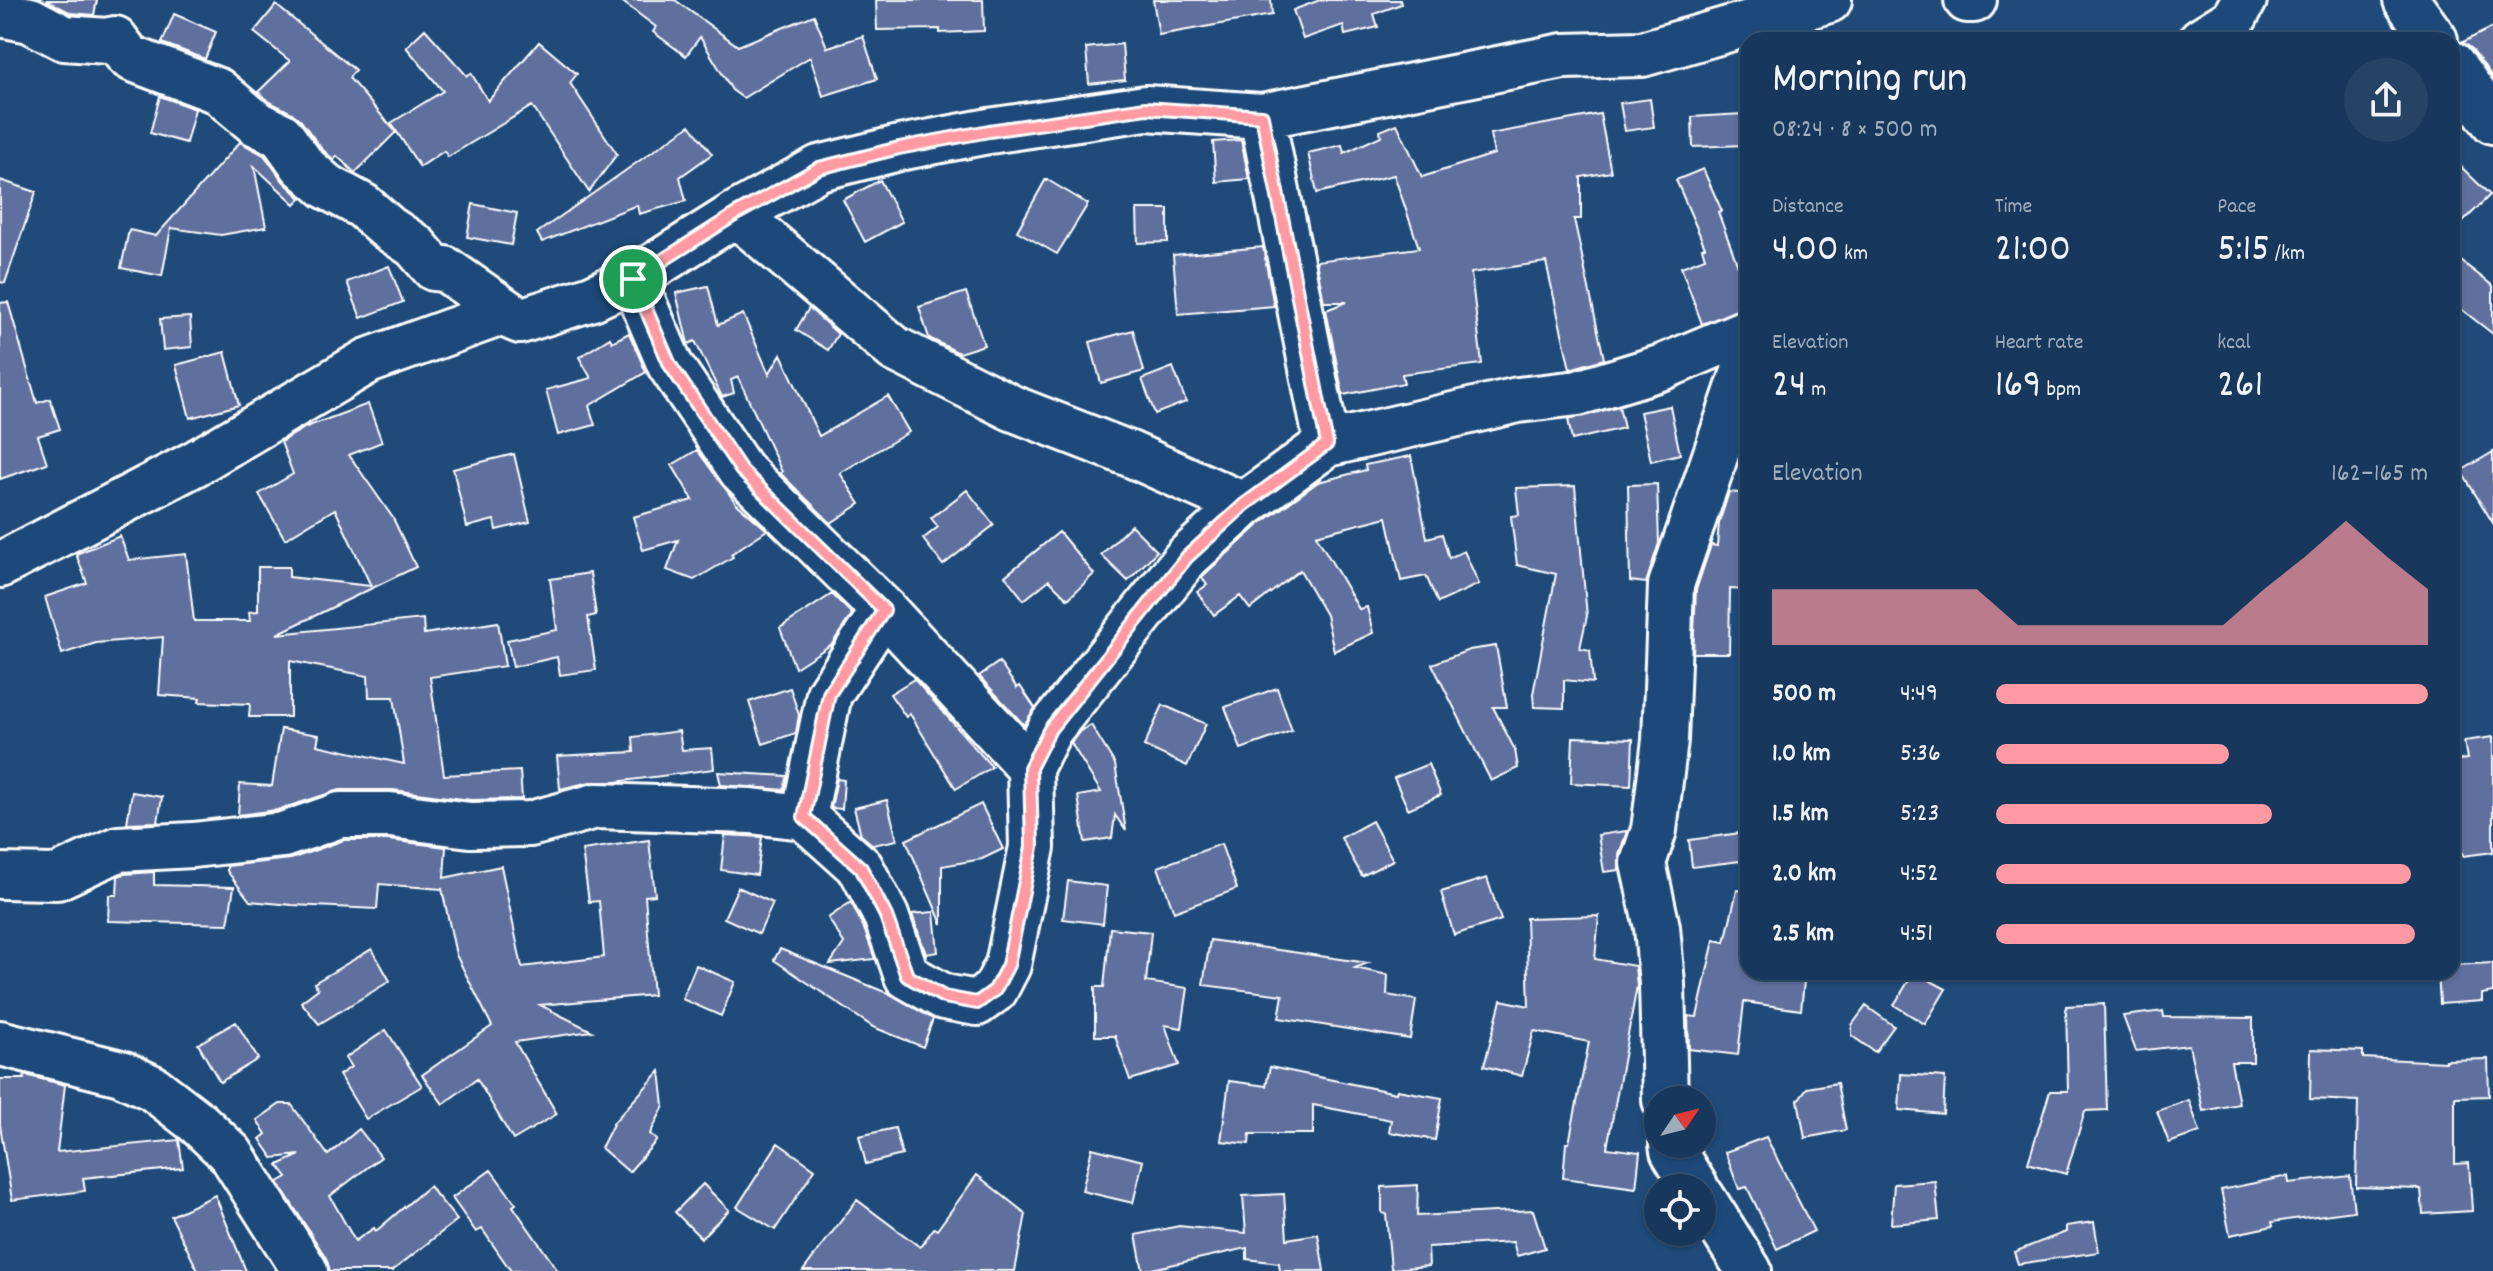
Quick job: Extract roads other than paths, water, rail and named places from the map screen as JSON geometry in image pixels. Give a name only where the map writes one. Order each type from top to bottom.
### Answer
[{"type":"street","points":[[0,565],[194,464],[368,361],[501,313],[520,321],[592,298],[633,279],[736,214],[819,168],[899,148],[989,131],[1146,108],[1262,116],[1563,56],[1642,54],[1829,0]]},
{"type":"street","points":[[1967,0],[1974,0]]},
{"type":"street","points":[[2214,32],[2233,20],[2244,0]]},
{"type":"street","points":[[2406,0],[2429,32]]},
{"type":"street","points":[[0,14],[30,20],[64,38],[115,39],[133,59],[218,91],[256,123],[281,135],[303,166],[326,186],[363,206],[415,246],[434,268],[445,269],[520,321]]},
{"type":"street","points":[[2460,75],[2493,121]]},
{"type":"street","points":[[1262,116],[1327,444]]},
{"type":"street","points":[[736,214],[895,349],[1012,408],[1130,454],[1244,505]]},
{"type":"street","points":[[633,279],[670,365],[741,470],[884,610],[1030,768]]},
{"type":"street","points":[[0,876],[57,877],[118,849],[283,835],[340,815],[390,815],[470,825],[530,824],[596,806],[751,811],[804,817],[861,868],[886,916],[907,976],[944,997],[977,1003],[995,990],[1008,965],[1032,847],[1030,768],[1050,729],[1187,557],[1244,505],[1327,444],[1518,400],[1578,393],[1663,367],[1740,334]]},
{"type":"street","points":[[1665,1086],[1657,927],[1643,863],[1654,830],[1665,740],[1671,585],[1740,383]]},
{"type":"street","points":[[804,817],[829,694],[884,610]]},
{"type":"street","points":[[0,1043],[121,1073],[153,1088],[197,1122],[231,1154],[305,1271]]},
{"type":"street","points":[[1716,1219],[1749,1271]]}]
